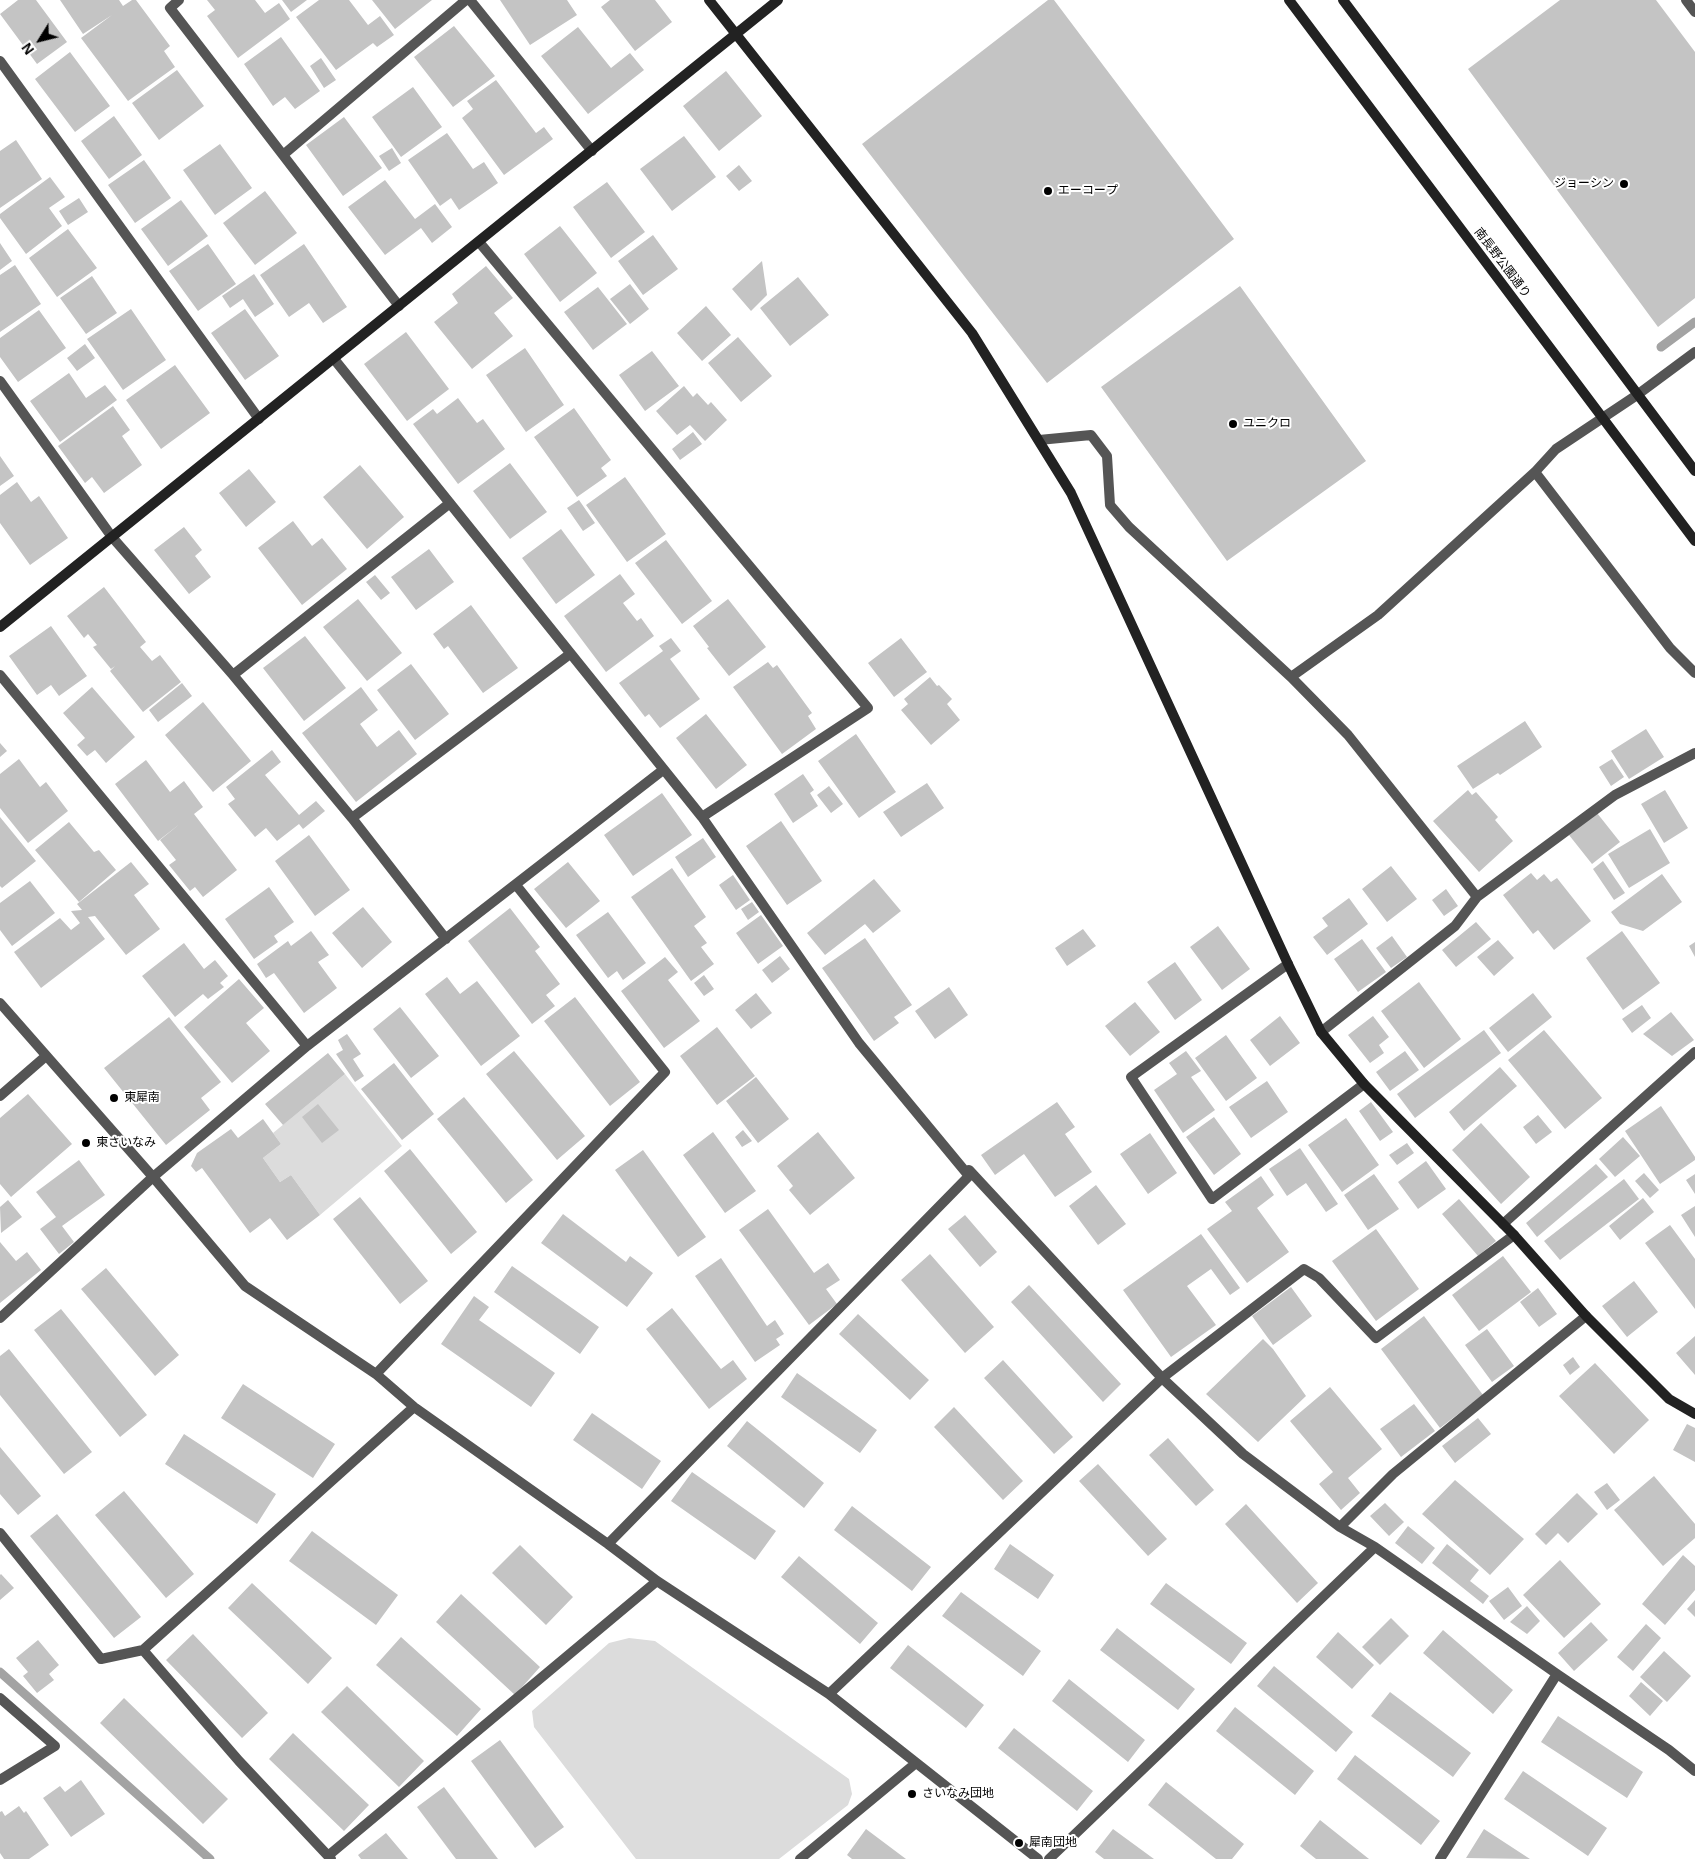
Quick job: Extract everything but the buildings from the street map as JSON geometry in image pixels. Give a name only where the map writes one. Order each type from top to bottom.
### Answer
[{"type":"street","points":[[179,0],[170,8],[399,306]]},
{"type":"street","points":[[284,155],[466,0]]},
{"type":"street","points":[[470,0],[592,151]]},
{"type":"street","points":[[709,0],[972,333],[1039,440],[1070,493],[1321,1032],[1364,1084],[1514,1235],[1586,1316],[1669,1399],[1695,1414]]},
{"type":"street","points":[[0,627],[778,0]]},
{"type":"street","name":"南長野公園通り","points":[[1289,0],[1695,541]]},
{"type":"street","points":[[1342,0],[1695,471]]},
{"type":"street","points":[[1686,0],[1695,12]]},
{"type":"street","points":[[0,61],[4,76],[259,419]]},
{"type":"street","points":[[479,242],[868,708],[702,817]]},
{"type":"street","points":[[1291,677],[1378,615],[1535,472],[1556,449],[1637,395],[1695,352]]},
{"type":"street","points":[[334,359],[702,817],[859,1043],[968,1176]]},
{"type":"street","points":[[0,381],[112,538],[233,675],[352,818],[446,939]]},
{"type":"street","points":[[1039,440],[1091,435],[1107,456],[1110,505],[1129,527],[1291,677],[1348,735],[1478,897]]},
{"type":"street","points":[[1535,472],[1670,648],[1695,672]]},
{"type":"street","points":[[233,675],[450,503]]},
{"type":"street","points":[[352,818],[570,654]]},
{"type":"street","points":[[0,675],[307,1046]]},
{"type":"street","points":[[1321,1032],[1455,926],[1478,897],[1615,795],[1695,752]]},
{"type":"street","points":[[0,1318],[153,1177],[307,1046],[663,770]]},
{"type":"street","points":[[376,1374],[665,1072],[516,885]]},
{"type":"street","points":[[1288,964],[1131,1077],[1212,1199],[1364,1084]]},
{"type":"street","points":[[0,1003],[153,1177],[245,1286],[376,1374],[414,1407],[608,1544],[657,1581],[829,1694],[1038,1859]]},
{"type":"street","points":[[1503,1224],[1695,1052]]},
{"type":"street","points":[[0,1096],[46,1056]]},
{"type":"street","points":[[608,1544],[968,1176],[969,1170],[1162,1378],[1242,1454],[1340,1527],[1375,1547],[1556,1674],[1669,1750],[1695,1771]]},
{"type":"street","points":[[829,1694],[1162,1378],[1304,1269],[1319,1278],[1376,1338],[1514,1235]]},
{"type":"street","points":[[1340,1527],[1393,1474],[1586,1316]]},
{"type":"street","points":[[0,1533],[101,1659],[142,1650],[414,1407]]},
{"type":"street","points":[[1049,1859],[1375,1547]]},
{"type":"street","points":[[142,1650],[238,1760],[330,1857],[657,1581]]},
{"type":"street","points":[[1440,1859],[1556,1674]]},
{"type":"street","points":[[0,1698],[55,1746],[0,1780]]},
{"type":"street","points":[[800,1859],[916,1762]]},
{"type":"shaded area","points":[[345,1074],[402,1146],[320,1215],[291,1175],[280,1182],[263,1158],[281,1144],[273,1133]]},
{"type":"shaded area","points":[[629,1638],[655,1641],[849,1779],[852,1794],[848,1805],[779,1859],[636,1859],[534,1727],[532,1711],[609,1643]]},
{"type":"waterway","points":[[1661,347],[1695,322]]},
{"type":"waterway","points":[[0,1672],[210,1859]]},
{"type":"place","name":"ジョーシン","points":[[1624,184]]},
{"type":"place","name":"エーコープ","points":[[1048,191]]},
{"type":"place","name":"ユニクロ","points":[[1233,424]]},
{"type":"place","name":"東犀南","points":[[114,1098]]},
{"type":"place","name":"東さいなみ","points":[[86,1143]]},
{"type":"place","name":"さいなみ団地","points":[[912,1794]]},
{"type":"place","name":"犀南団地","points":[[1019,1843]]}]
